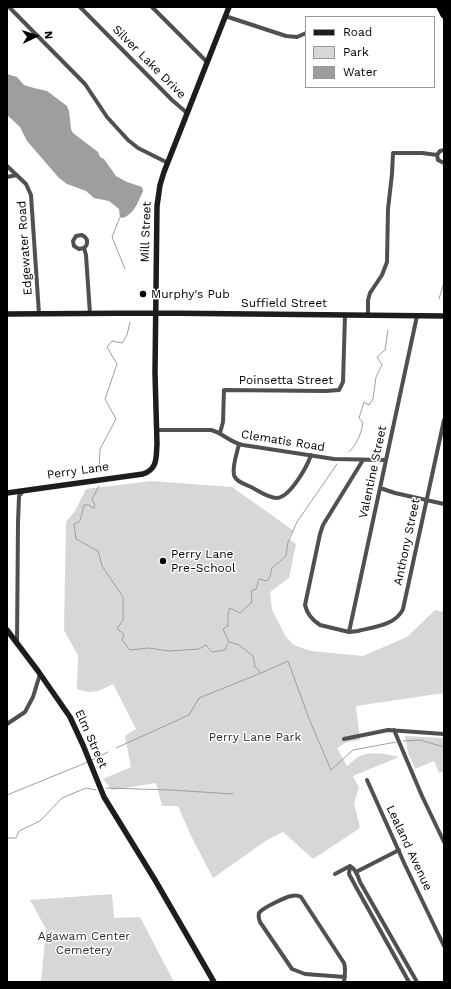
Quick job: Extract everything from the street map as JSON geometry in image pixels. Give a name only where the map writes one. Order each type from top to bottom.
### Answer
[{"type":"highway","points":[[440,7],[444,15]]},
{"type":"street","points":[[9,7],[85,84],[106,117],[128,140],[138,148],[168,163]]},
{"type":"street","name":"Silver Lake Drive","points":[[80,7],[172,100],[187,113]]},
{"type":"street","points":[[152,7],[207,62]]},
{"type":"street","name":"Mill Street","points":[[152,469],[155,465],[156,458],[155,313],[157,206],[160,185],[228,7]]},
{"type":"street","points":[[225,16],[286,36],[297,37],[305,34]]},
{"type":"street","points":[[437,155],[440,151],[444,150]]},
{"type":"street","points":[[368,315],[368,300],[370,293],[382,275],[387,262],[388,209],[393,153],[422,153],[437,155]]},
{"type":"street","points":[[437,155],[438,160],[444,163]]},
{"type":"street","name":"Edgewater Road","points":[[7,166],[18,175],[28,187],[32,199],[39,314]]},
{"type":"street","points":[[7,177],[18,175]]},
{"type":"street","points":[[84,248],[86,255],[90,314]]},
{"type":"street","name":"Suffield Street","points":[[7,314],[155,313],[444,316]]},
{"type":"street","name":"Poinsetta Street","points":[[220,433],[223,422],[224,390],[326,392],[339,390],[342,382],[344,315]]},
{"type":"street","name":"Suffield Street","points":[[417,316],[444,320]]},
{"type":"street","name":"Valentine Street","points":[[349,632],[417,316]]},
{"type":"street","name":"Anthony Street","points":[[349,632],[390,622],[401,614],[444,420]]},
{"type":"street","name":"Clematis Road","points":[[156,430],[211,430],[220,433],[232,442],[239,444],[334,459],[386,460]]},
{"type":"street","points":[[239,444],[234,470],[235,478],[272,498],[281,497],[286,494],[305,469],[311,455]]},
{"type":"street","points":[[349,632],[320,625],[309,615],[306,610],[306,600],[324,525],[363,460]]},
{"type":"street","name":"Perry Lane","points":[[7,493],[69,483],[143,474],[152,469]]},
{"type":"street","points":[[380,488],[394,493],[444,504]]},
{"type":"street","points":[[17,642],[19,496],[23,491]]},
{"type":"street","name":"Elm Street","points":[[7,630],[70,717],[104,797],[155,880],[214,982]]},
{"type":"street","points":[[7,724],[25,712],[33,697],[40,674]]},
{"type":"street","points":[[394,730],[422,796],[444,842]]},
{"type":"street","points":[[344,739],[369,733],[394,730],[444,734]]},
{"type":"street","name":"Lealand Avenue","points":[[367,780],[444,946]]},
{"type":"street","points":[[356,872],[399,850]]},
{"type":"street","points":[[350,866],[356,872],[360,882],[417,982]]},
{"type":"street","points":[[335,874],[350,866]]},
{"type":"street","points":[[350,866],[349,874],[409,982]]},
{"type":"street","points":[[297,895],[301,897],[341,957],[345,968],[345,980],[305,974],[292,969],[260,922],[258,916],[259,912],[289,896],[297,895]]},
{"type":"street","points":[[392,953],[399,950]]},
{"type":"green space","name":"Perry Lane Park","points":[[151,481],[232,487],[294,531],[288,538],[296,544],[289,578],[270,592],[272,610],[286,637],[294,645],[311,651],[363,656],[407,637],[435,610],[444,612],[444,693],[356,706],[360,740],[347,742],[337,748],[347,766],[358,757],[365,754],[374,753],[399,757],[353,776],[359,788],[354,803],[360,828],[313,859],[283,832],[267,840],[213,878],[190,834],[178,806],[162,806],[156,783],[112,790],[103,779],[131,767],[125,736],[136,729],[113,684],[104,689],[92,692],[77,689],[78,656],[64,630],[66,522],[75,511],[86,489]]},
{"type":"green space","points":[[405,736],[444,738],[444,771],[439,773],[434,761],[415,769],[408,753]]},
{"type":"green space","name":"Agawam Center Cemetery","points":[[112,894],[114,918],[140,917],[174,982],[41,982],[46,929],[30,900]]},
{"type":"water","points":[[7,74],[17,77],[24,85],[47,91],[67,106],[73,133],[98,152],[100,157],[104,159],[116,176],[127,182],[142,187],[143,191],[135,208],[130,214],[122,218],[120,217],[119,209],[109,201],[94,198],[86,191],[67,184],[59,178],[27,141],[20,127],[7,115]]},
{"type":"waterway","points":[[120,217],[112,237],[125,269]]},
{"type":"waterway","points":[[439,299],[444,282]]},
{"type":"waterway","points":[[99,473],[100,449],[116,419],[105,399],[117,364],[107,347],[112,341],[122,343],[127,335],[130,322]]},
{"type":"waterway","points":[[349,452],[358,439],[361,431],[363,423],[359,418],[364,402],[369,405],[373,399],[376,377],[382,365],[377,357],[385,350],[388,330]]},
{"type":"waterway","points":[[116,748],[189,715],[199,698],[261,673],[255,667],[253,656],[239,645],[229,642],[223,629],[228,626],[228,614],[230,608],[240,613],[252,602],[251,591],[256,589],[259,579],[267,581],[270,577],[272,568],[286,556],[288,542],[297,522],[337,464]]},
{"type":"waterway","points":[[99,486],[92,499],[95,505],[94,508],[90,505],[84,505],[80,521],[74,524],[76,539],[98,551],[102,566],[123,597],[123,620],[117,629],[124,634],[122,640],[130,650],[149,648],[169,651],[199,649],[206,645],[212,652],[225,650],[228,643]]},
{"type":"waterway","points":[[261,673],[288,661],[310,721],[331,770],[353,750],[396,742]]},
{"type":"waterway","points":[[403,741],[420,740],[444,747]]},
{"type":"waterway","points":[[92,760],[108,752]]},
{"type":"waterway","points":[[7,795],[88,762]]},
{"type":"waterway","points":[[7,838],[16,838],[19,831],[40,821],[62,798],[86,788],[96,790]]},
{"type":"waterway","points":[[106,788],[233,794]]},
{"type":"place","name":"Murphy's Pub","points":[[143,294]]},
{"type":"place","name":"Perry Lane Pre-School","points":[[163,561]]}]
